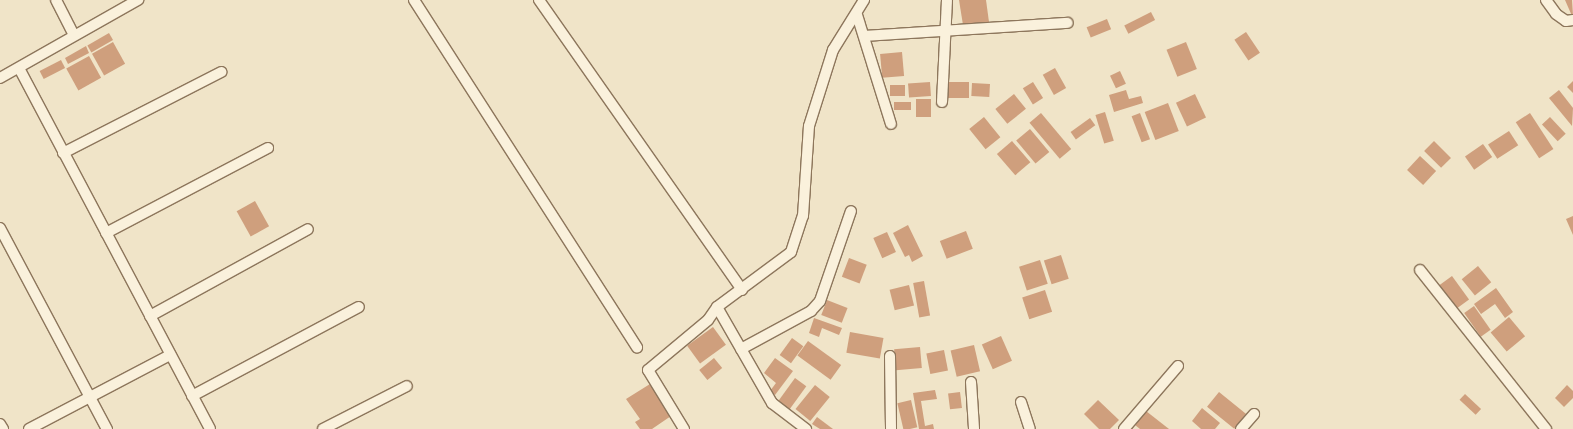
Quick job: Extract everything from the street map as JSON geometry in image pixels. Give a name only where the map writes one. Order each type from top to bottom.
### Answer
[{"type":"street","points":[[56,0],[73,34]]},
{"type":"street","points":[[0,78],[19,68],[73,34],[138,0]]},
{"type":"street","points":[[414,0],[637,348]]},
{"type":"street","points":[[539,0],[742,290]]},
{"type":"street","points":[[684,429],[648,370],[708,320],[717,307],[742,290],[791,252],[803,216],[808,126],[833,50],[857,15],[864,0]]},
{"type":"street","points":[[942,102],[947,0]]},
{"type":"street","points":[[1546,0],[1556,14],[1566,21],[1573,20]]},
{"type":"street","points":[[857,15],[865,36],[875,81],[891,124]]},
{"type":"street","points":[[865,36],[1068,23]]},
{"type":"street","points":[[19,68],[210,429]]},
{"type":"street","points":[[63,153],[221,72]]},
{"type":"street","points":[[106,233],[268,148]]},
{"type":"street","points":[[740,349],[811,311],[820,301],[851,211]]},
{"type":"street","points":[[0,228],[108,429]]},
{"type":"street","points":[[150,316],[308,229]]},
{"type":"street","points":[[1420,270],[1546,429]]},
{"type":"street","points":[[192,396],[359,307]]},
{"type":"street","points":[[717,307],[772,403],[806,429]]},
{"type":"street","points":[[29,429],[170,355]]},
{"type":"street","points":[[890,356],[892,429]]},
{"type":"street","points":[[1124,429],[1178,366]]},
{"type":"street","points":[[971,382],[974,429]]},
{"type":"street","points":[[323,429],[407,386]]},
{"type":"street","points":[[1021,402],[1030,429]]},
{"type":"street","points":[[1241,429],[1254,414]]},
{"type":"street","points":[[0,424],[3,429]]},
{"type":"building","points":[[959,0],[986,0],[989,22],[963,25]]},
{"type":"building","points":[[1565,0],[1572,0],[1573,16],[1572,16]]},
{"type":"building","points":[[1151,12],[1155,20],[1128,34],[1124,26]]},
{"type":"building","points":[[1107,19],[1111,29],[1091,37],[1087,27]]},
{"type":"building","points":[[1246,32],[1260,53],[1248,61],[1234,40]]},
{"type":"building","points":[[109,33],[113,40],[91,52],[87,46]]},
{"type":"building","points":[[113,42],[125,64],[104,76],[92,54]]},
{"type":"building","points":[[1186,42],[1197,69],[1177,77],[1167,50]]},
{"type":"building","points":[[86,46],[89,53],[68,64],[65,58]]},
{"type":"building","points":[[902,52],[904,76],[882,78],[880,54]]},
{"type":"building","points":[[89,56],[101,78],[78,90],[66,69]]},
{"type":"building","points":[[61,60],[65,68],[44,79],[40,71]]},
{"type":"building","points":[[1055,68],[1066,88],[1054,95],[1043,75]]},
{"type":"building","points":[[1120,71],[1126,84],[1116,88],[1110,76]]},
{"type":"building","points":[[1573,81],[1573,93],[1567,87]]},
{"type":"building","points":[[930,82],[931,96],[909,98],[908,84]]},
{"type":"building","points":[[948,82],[969,82],[969,98],[948,98]]},
{"type":"building","points":[[1033,82],[1043,98],[1033,104],[1023,88]]},
{"type":"building","points":[[972,83],[990,84],[989,97],[971,96]]},
{"type":"building","points":[[890,85],[905,85],[905,96],[890,96]]},
{"type":"building","points":[[1126,90],[1129,99],[1141,96],[1143,103],[1114,112],[1109,95]]},
{"type":"building","points":[[1559,90],[1573,108],[1572,126],[1549,98]]},
{"type":"building","points":[[1014,94],[1026,109],[1007,124],[995,109]]},
{"type":"building","points":[[1195,94],[1206,118],[1187,126],[1176,103]]},
{"type":"building","points":[[916,99],[931,99],[931,117],[916,117]]},
{"type":"building","points":[[894,102],[911,102],[911,110],[894,110]]},
{"type":"building","points":[[1168,103],[1179,131],[1155,140],[1145,112]]},
{"type":"building","points":[[1105,112],[1114,141],[1104,144],[1095,115]]},
{"type":"building","points":[[1041,113],[1071,149],[1060,159],[1030,123]]},
{"type":"building","points":[[1140,113],[1150,139],[1142,142],[1132,116]]},
{"type":"building","points":[[1530,113],[1553,149],[1539,158],[1516,122]]},
{"type":"building","points":[[984,117],[1000,137],[986,149],[969,129]]},
{"type":"building","points":[[1550,117],[1566,134],[1558,141],[1542,125]]},
{"type":"building","points":[[1090,118],[1095,125],[1076,139],[1071,132]]},
{"type":"building","points":[[1030,129],[1049,152],[1035,164],[1016,141]]},
{"type":"building","points":[[1509,131],[1518,145],[1497,159],[1488,145]]},
{"type":"building","points":[[1012,141],[1030,162],[1015,175],[997,154]]},
{"type":"building","points":[[1434,141],[1451,158],[1441,168],[1424,151]]},
{"type":"building","points":[[1483,144],[1492,157],[1474,170],[1465,157]]},
{"type":"building","points":[[1420,156],[1436,171],[1423,185],[1407,170]]},
{"type":"building","points":[[255,201],[269,226],[251,237],[237,211]]},
{"type":"building","points":[[1573,216],[1573,235],[1566,219]]},
{"type":"building","points":[[908,225],[923,256],[912,262],[909,255],[905,257],[893,233]]},
{"type":"building","points":[[966,231],[973,249],[947,259],[940,241]]},
{"type":"building","points":[[887,232],[896,252],[882,258],[873,238]]},
{"type":"building","points":[[1061,255],[1069,279],[1052,284],[1044,261]]},
{"type":"building","points":[[849,258],[867,265],[860,283],[842,277]]},
{"type":"building","points":[[1040,260],[1048,284],[1027,291],[1019,267]]},
{"type":"building","points":[[1478,266],[1491,282],[1475,296],[1462,279]]},
{"type":"building","points":[[1452,276],[1469,299],[1455,309],[1438,286]]},
{"type":"building","points":[[924,281],[930,315],[919,317],[913,283]]},
{"type":"building","points":[[909,285],[914,305],[895,310],[890,290]]},
{"type":"building","points":[[1496,288],[1513,312],[1505,318],[1495,304],[1481,314],[1474,304]]},
{"type":"building","points":[[1045,290],[1052,312],[1029,319],[1022,297]]},
{"type":"building","points":[[827,300],[848,308],[842,323],[821,315]]},
{"type":"building","points":[[1474,306],[1491,330],[1481,337],[1464,313]]},
{"type":"building","points":[[1509,317],[1525,336],[1507,352],[1491,332]]},
{"type":"building","points":[[814,318],[842,328],[839,335],[822,328],[819,337],[809,333]]},
{"type":"building","points":[[713,327],[726,345],[700,364],[687,346]]},
{"type":"building","points":[[850,332],[883,338],[880,359],[846,353]]},
{"type":"building","points":[[1001,336],[1012,361],[993,369],[982,345]]},
{"type":"building","points":[[792,338],[803,346],[791,363],[780,355]]},
{"type":"building","points":[[808,341],[841,365],[831,380],[797,356]]},
{"type":"building","points":[[974,345],[980,371],[957,377],[951,350]]},
{"type":"building","points":[[920,347],[922,368],[896,370],[894,349]]},
{"type":"building","points":[[944,350],[948,371],[930,374],[926,353]]},
{"type":"building","points":[[714,358],[722,368],[707,380],[699,370]]},
{"type":"building","points":[[775,358],[793,371],[775,395],[770,391],[776,383],[764,373]]},
{"type":"building","points":[[795,378],[806,386],[789,410],[778,401]]},
{"type":"building","points":[[650,384],[671,416],[652,429],[640,429],[635,422],[640,419],[626,399]]},
{"type":"building","points":[[815,385],[830,397],[810,421],[795,409]]},
{"type":"building","points":[[1567,385],[1573,391],[1573,398],[1564,407],[1555,398]]},
{"type":"building","points":[[935,390],[937,399],[921,401],[925,426],[933,424],[934,429],[919,429],[913,393]]},
{"type":"building","points":[[960,392],[962,408],[950,409],[948,393]]},
{"type":"building","points":[[1219,392],[1246,414],[1234,429],[1207,407]]},
{"type":"building","points":[[1465,394],[1481,409],[1476,415],[1460,400]]},
{"type":"building","points":[[911,400],[917,427],[903,429],[897,403]]},
{"type":"building","points":[[1098,400],[1119,420],[1110,429],[1099,429],[1084,414]]},
{"type":"building","points":[[1202,408],[1220,423],[1215,429],[1201,429],[1192,421]]},
{"type":"building","points":[[1146,411],[1169,429],[1140,429],[1135,425]]},
{"type":"building","points":[[817,417],[833,429],[820,429],[812,424]]}]
